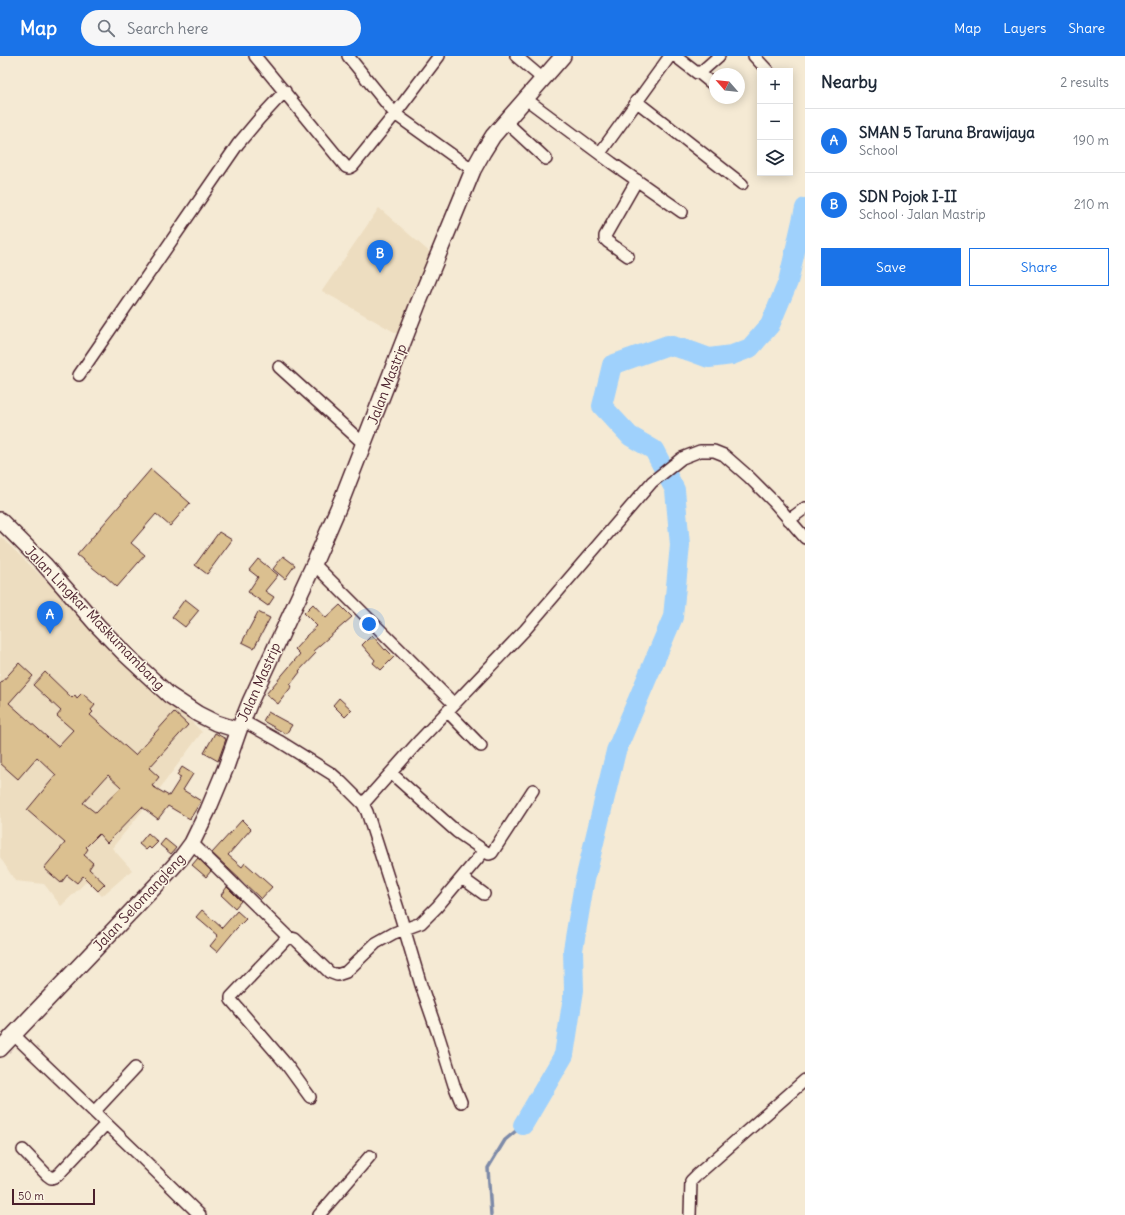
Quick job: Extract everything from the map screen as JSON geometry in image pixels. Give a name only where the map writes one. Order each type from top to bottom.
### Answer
[{"type":"street","points":[[255,56],[347,168],[353,166],[439,56]]},
{"type":"street","points":[[348,56],[395,114],[473,170]]},
{"type":"street","points":[[516,56],[543,79]]},
{"type":"street","points":[[600,153],[636,101],[670,56]]},
{"type":"street","points":[[675,56],[709,81]]},
{"type":"street","points":[[699,73],[719,56]]},
{"type":"street","points":[[754,56],[765,68]]},
{"type":"street","name":"Jalan Mastrip","points":[[240,726],[314,564],[364,444],[421,296],[473,170],[482,152],[493,136],[543,79],[558,58]]},
{"type":"street","points":[[79,375],[238,144],[285,91]]},
{"type":"street","points":[[526,99],[682,212]]},
{"type":"street","points":[[636,101],[742,184]]},
{"type":"street","points":[[506,122],[546,159]]},
{"type":"street","points":[[628,256],[608,242],[605,239],[605,236],[637,180]]},
{"type":"street","points":[[279,366],[364,444]]},
{"type":"street","points":[[363,804],[420,740],[525,630],[652,482],[682,458],[700,451],[714,451],[724,456],[749,477],[805,538]]},
{"type":"street","points":[[789,520],[805,508]]},
{"type":"street","name":"Jalan Lingkar Maskumambang","points":[[0,520],[44,564],[116,644],[169,695],[198,714],[216,723],[240,726]]},
{"type":"street","points":[[314,564],[451,708],[481,746]]},
{"type":"street","points":[[240,726],[279,741],[326,770],[341,782],[363,804],[367,812],[401,930],[440,1037],[454,1085],[461,1102]]},
{"type":"street","name":"Jalan Selomangleng","points":[[0,1049],[166,876],[181,858],[192,843],[208,810],[226,767],[240,726]]},
{"type":"street","points":[[391,773],[457,832],[489,854],[492,853],[533,790]]},
{"type":"street","points":[[192,843],[288,937],[295,939],[329,972],[337,975],[346,972],[376,943],[401,930],[421,923],[432,913],[484,851]]},
{"type":"street","points":[[462,878],[484,894]]},
{"type":"street","points":[[288,937],[231,997],[231,1000],[286,1064],[310,1097]]},
{"type":"street","points":[[14,1035],[140,1156],[196,1214]]},
{"type":"street","points":[[94,1112],[135,1068]]},
{"type":"street","points":[[690,1215],[692,1181],[697,1175],[805,1080]]},
{"type":"street","points":[[23,1150],[51,1178],[56,1176],[106,1124]]},
{"type":"street","points":[[319,1215],[370,1156]]},
{"type":"shaded area","points":[[379,208],[433,255],[398,334],[322,291]]},
{"type":"shaded area","points":[[0,536],[202,732],[152,799],[112,848],[132,870],[102,896],[87,881],[61,906],[44,884],[15,881],[0,857]]},
{"type":"building","points":[[151,469],[190,503],[170,526],[156,514],[131,543],[145,555],[117,587],[104,575],[103,576],[77,555]]},
{"type":"building","points":[[219,532],[232,540],[207,574],[195,565]]},
{"type":"building","points":[[283,556],[295,565],[285,579],[273,569]]},
{"type":"building","points":[[258,559],[278,575],[265,591],[274,597],[268,606],[248,592],[258,577],[249,570]]},
{"type":"building","points":[[185,599],[199,610],[185,627],[172,617]]},
{"type":"building","points":[[313,604],[326,618],[340,605],[352,617],[313,651],[316,653],[299,671],[300,672],[290,685],[292,686],[278,704],[266,694],[300,654],[295,649],[317,626],[304,613]]},
{"type":"building","points":[[258,612],[270,618],[254,648],[242,642]]},
{"type":"building","points":[[372,635],[385,650],[386,649],[394,657],[381,670],[373,663],[375,660],[362,645]]},
{"type":"building","points":[[19,663],[33,676],[9,703],[57,746],[73,730],[57,716],[61,711],[33,685],[45,672],[72,698],[75,695],[77,698],[82,693],[95,705],[91,710],[93,712],[90,715],[135,755],[174,712],[188,725],[149,768],[159,777],[152,786],[169,796],[181,777],[177,775],[182,767],[193,774],[183,790],[201,801],[190,819],[168,806],[158,819],[142,807],[107,843],[99,834],[86,847],[88,849],[84,855],[93,863],[89,869],[105,884],[98,891],[83,876],[77,883],[67,875],[61,883],[44,868],[65,843],[27,810],[56,775],[37,757],[18,779],[0,763],[0,684]],"holes":[[[108,775],[121,787],[96,813],[83,803]]]},
{"type":"building","points":[[339,698],[352,710],[345,717],[333,705]]},
{"type":"building","points":[[268,712],[292,725],[286,734],[263,721]]},
{"type":"building","points":[[215,733],[226,739],[218,761],[204,753]]},
{"type":"building","points":[[242,820],[251,829],[228,855],[242,867],[245,863],[272,887],[261,899],[212,853]]},
{"type":"building","points":[[148,833],[158,842],[151,849],[149,847],[146,850],[139,844]]},
{"type":"building","points":[[165,839],[176,848],[171,854],[160,845]]},
{"type":"building","points":[[198,858],[211,871],[206,877],[192,865]]},
{"type":"building","points":[[227,887],[241,901],[235,908],[221,895]]},
{"type":"building","points":[[202,910],[222,928],[237,911],[246,919],[217,952],[210,946],[218,936],[196,917]]},
{"type":"waterway","points":[[523,1125],[564,1055],[574,990],[573,950],[584,884],[616,751],[673,617],[680,545],[675,490],[654,450],[630,436],[602,406],[612,365],[668,345],[709,358],[732,355],[750,348],[770,325],[788,282],[805,208]]},
{"type":"waterway","points":[[491,1215],[488,1168],[505,1140],[523,1125]]},
{"type":"place","name":"SDN Pojok I-II","points":[[380,273]]},
{"type":"place","name":"SMAN 5 Taruna Brawijaya","points":[[50,634]]}]
